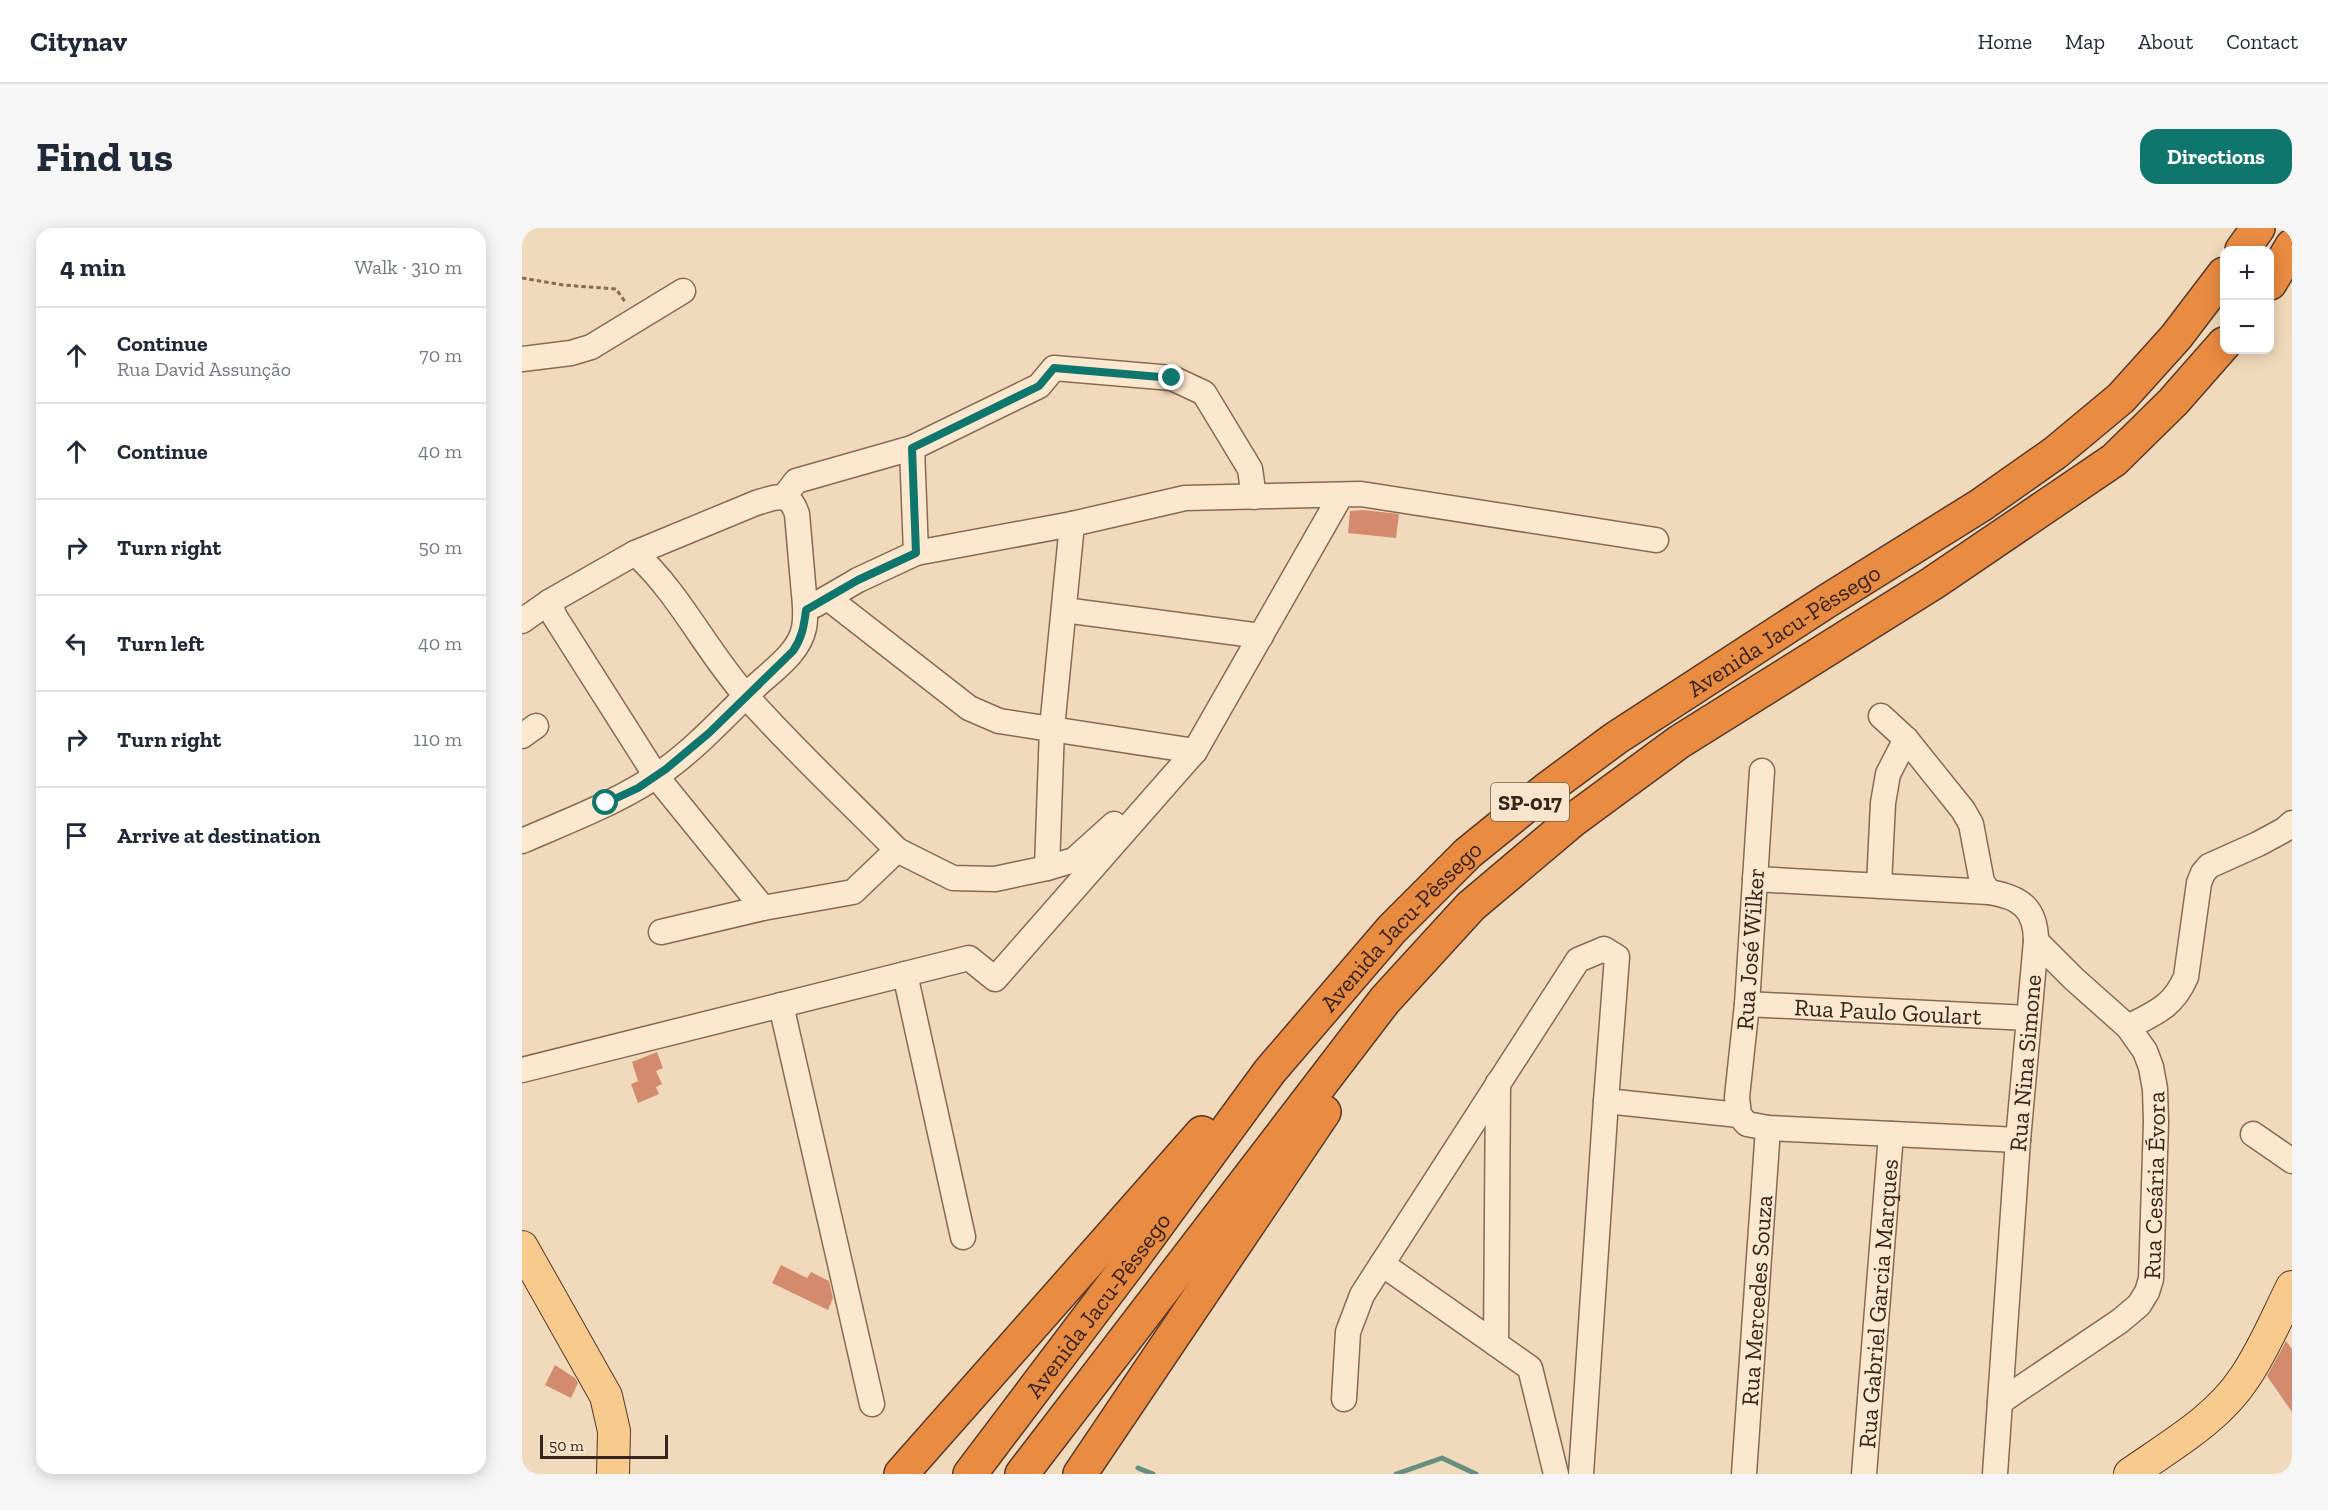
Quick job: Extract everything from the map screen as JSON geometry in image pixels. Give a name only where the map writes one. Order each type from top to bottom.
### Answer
[{"type":"highway","points":[[2245,246],[2258,228]]},
{"type":"highway","points":[[2274,276],[2292,246]]},
{"type":"highway","name":"Avenida Jacu-Pêssego","points":[[970,1474],[1107,1293],[1270,1071],[1392,929],[1468,854],[1546,789],[1616,738],[1827,601],[1981,505],[2055,453],[2121,398],[2176,337],[2220,279]]},
{"type":"highway","name":"Avenida Jacu-Pêssego","points":[[1022,1474],[1385,1000],[1471,906],[1573,820],[1679,742],[1933,583],[2114,460],[2173,402],[2220,349]]},
{"type":"highway","points":[[1080,1474],[1346,1079],[1369,1043],[1385,1000]]},
{"type":"highway","points":[[902,1474],[1215,1118],[1270,1071]]},
{"type":"main road","points":[[522,1247],[606,1396],[614,1431],[613,1474]]},
{"type":"main road","points":[[2130,1474],[2192,1431],[2222,1406],[2245,1378],[2292,1287]]},
{"type":"street","points":[[522,359],[591,347],[683,291]]},
{"type":"street","points":[[784,497],[796,481],[912,448],[1039,386],[1054,368],[1172,378],[1204,393],[1250,469],[1254,497]]},
{"type":"street","points":[[912,448],[916,553]]},
{"type":"street","points":[[806,610],[858,580],[916,553],[1072,524],[1185,498],[1361,494],[1656,540]]},
{"type":"street","points":[[522,1071],[969,958],[995,979],[1196,750],[1341,495]]},
{"type":"street","points":[[522,621],[549,602],[635,553],[756,503],[775,497],[784,497],[791,501],[797,514],[806,610],[804,628],[793,651],[709,733],[656,776],[638,788],[522,841]]},
{"type":"street","points":[[1047,868],[1052,728],[1072,524]]},
{"type":"street","points":[[635,553],[670,590],[746,696],[897,850],[952,878],[995,879],[1074,860],[1196,750]]},
{"type":"street","points":[[828,598],[969,708],[999,721],[1196,750]]},
{"type":"street","points":[[549,602],[555,617],[656,776],[763,908]]},
{"type":"street","points":[[1064,610],[1261,636]]},
{"type":"street","points":[[1881,716],[1906,739],[1963,810],[1971,824],[1982,882],[1989,892]]},
{"type":"street","points":[[1879,885],[1883,803],[1888,774],[1906,739]]},
{"type":"street","name":"Rua José Wilker","points":[[1751,1122],[1737,1097],[1747,1004],[1762,771]]},
{"type":"street","points":[[2128,1027],[2163,1008],[2181,990],[2186,977],[2199,883],[2203,873],[2209,866],[2258,844],[2292,823]]},
{"type":"street","points":[[661,932],[763,908],[853,892],[897,850]]},
{"type":"street","name":"Rua Nina Simone","points":[[1755,879],[1989,892],[2012,899],[2032,915],[2036,925],[2036,941],[2018,1140],[1995,1474]]},
{"type":"street","name":"Rua Cesária Évora","points":[[2000,1402],[2120,1321],[2139,1305],[2147,1292],[2151,1279],[2156,1122],[2155,1089],[2151,1067],[2145,1052],[2128,1027],[2074,979],[2036,941]]},
{"type":"street","points":[[1344,1399],[1348,1332],[1362,1295],[1578,960],[1604,948],[1617,957],[1581,1474]]},
{"type":"street","points":[[906,974],[963,1237]]},
{"type":"street","name":"Rua Paulo Goulart","points":[[1747,1004],[2028,1018]]},
{"type":"street","points":[[781,1005],[872,1404]]},
{"type":"street","points":[[1496,1344],[1498,1083]]},
{"type":"street","points":[[1606,1101],[1751,1122],[1891,1134],[2018,1140]]},
{"type":"street","name":"Rua Mercedes Souza","points":[[1744,1474],[1751,1122]]},
{"type":"street","name":"Rua Gabriel Garcia Marques","points":[[1864,1474],[1891,1134]]},
{"type":"street","points":[[2253,1134],[2292,1161]]},
{"type":"street","points":[[1382,1264],[1530,1368],[1556,1474]]},
{"type":"path","points":[[522,278],[563,285],[616,288]]},
{"type":"building","points":[[1350,511],[1399,514],[1396,538],[1348,533]]},
{"type":"building","points":[[657,1052],[663,1068],[656,1071],[662,1084],[656,1087],[659,1094],[638,1103],[631,1084],[638,1081],[632,1062]]},
{"type":"building","points":[[781,1265],[807,1278],[811,1272],[829,1281],[833,1298],[828,1310],[772,1283]]},
{"type":"building","points":[[2286,1341],[2292,1349],[2292,1412],[2267,1376]]},
{"type":"building","points":[[555,1365],[575,1378],[578,1383],[571,1398],[545,1385]]},
{"type":"waterway","points":[[1396,1474],[1442,1458],[1476,1474]]},
{"type":"waterway","points":[[1138,1468],[1153,1474]]},
{"type":"route","points":[[606,803],[638,788],[666,769],[709,733],[793,651],[804,628],[806,610],[858,580],[916,553],[912,448],[1039,386],[1054,368],[1172,378]]}]
